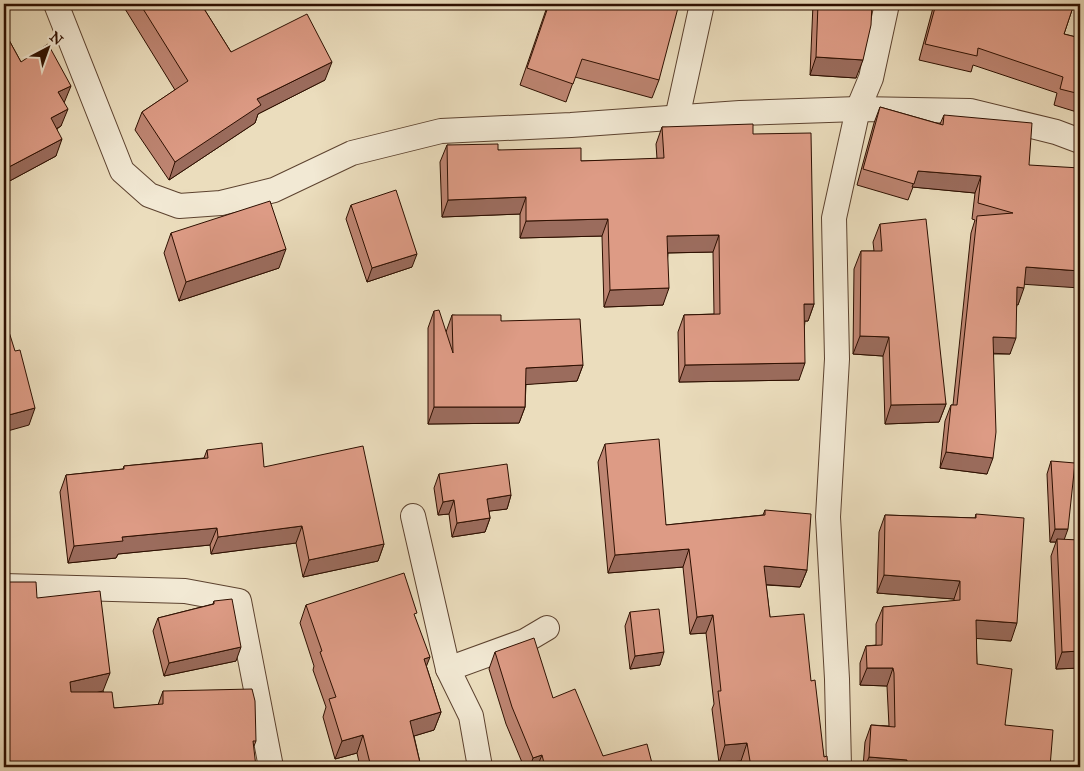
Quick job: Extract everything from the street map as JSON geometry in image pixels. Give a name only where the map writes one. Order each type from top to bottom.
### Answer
[{"type":"street","points":[[56,4],[122,171],[149,195],[179,206],[221,203],[274,190],[352,153],[441,131],[858,109],[970,111],[1056,132],[1080,141]]},
{"type":"street","points":[[677,118],[702,4]]},
{"type":"street","points":[[839,767],[828,517],[837,359],[834,218],[858,109],[871,78],[887,4]]},
{"type":"street","points":[[413,516],[448,669],[471,716],[480,767]]},
{"type":"street","points":[[4,586],[185,591],[239,601],[271,767]]},
{"type":"street","points":[[448,669],[525,640],[546,628]]},
{"type":"building","points":[[140,4],[201,4],[231,52],[307,14],[332,62],[257,99],[261,105],[175,162],[142,112],[188,81]]},
{"type":"building","points":[[549,4],[679,4],[659,80],[582,59],[573,84],[527,68]]},
{"type":"building","points":[[818,4],[872,4],[871,25],[863,60],[816,57]]},
{"type":"building","points":[[936,4],[1074,4],[1064,34],[1080,38],[1080,94],[1060,89],[1063,77],[978,48],[977,56],[925,44]]},
{"type":"building","points":[[4,31],[21,62],[48,44],[71,86],[58,92],[68,109],[51,118],[62,139],[7,168],[4,162]]},
{"type":"building","points":[[880,107],[943,125],[944,115],[1032,123],[1029,165],[1080,168],[1080,271],[1026,267],[1024,288],[1017,287],[1016,338],[993,337],[996,432],[993,458],[946,452],[951,405],[957,405],[977,216],[1013,213],[978,203],[981,176],[918,171],[914,184],[863,169]]},
{"type":"building","points":[[753,124],[753,134],[811,133],[814,304],[804,304],[805,363],[685,365],[684,315],[720,314],[719,235],[667,236],[669,288],[610,290],[608,219],[526,221],[526,197],[448,200],[447,145],[498,144],[498,150],[581,148],[581,161],[664,158],[662,127]]},
{"type":"building","points":[[396,190],[417,254],[372,268],[351,205]]},
{"type":"building","points":[[270,201],[286,249],[186,282],[171,233]]},
{"type":"building","points":[[926,219],[946,404],[891,405],[889,337],[860,336],[861,251],[882,251],[880,224]]},
{"type":"building","points":[[439,310],[453,353],[452,315],[501,315],[501,321],[580,319],[583,365],[526,368],[525,407],[434,407],[434,311]]},
{"type":"building","points":[[4,316],[15,351],[20,350],[35,408],[5,416],[5,419],[4,419]]},
{"type":"building","points":[[659,439],[666,525],[765,515],[765,510],[811,514],[807,570],[764,566],[770,617],[804,614],[811,681],[815,680],[824,757],[827,756],[828,767],[751,767],[747,743],[725,745],[718,691],[721,691],[713,615],[697,617],[689,549],[615,555],[605,444]]},
{"type":"building","points":[[262,443],[264,467],[363,446],[384,544],[309,560],[302,526],[218,537],[217,528],[122,537],[123,541],[74,546],[66,475],[124,469],[124,466],[208,458],[207,450]]},
{"type":"building","points":[[1051,461],[1075,463],[1068,529],[1055,529]]},
{"type":"building","points":[[507,464],[511,495],[487,499],[490,518],[457,523],[454,500],[443,502],[439,474]]},
{"type":"building","points":[[976,514],[1024,518],[1017,623],[976,620],[977,664],[1012,669],[1005,725],[1053,730],[1050,767],[907,767],[907,760],[869,757],[871,725],[895,727],[893,668],[867,668],[866,646],[882,645],[883,607],[960,600],[960,581],[884,575],[885,515],[976,518]]},
{"type":"building","points":[[1057,539],[1080,540],[1080,651],[1062,652]]},
{"type":"building","points":[[404,573],[417,613],[414,614],[430,657],[424,659],[441,712],[410,721],[421,767],[371,767],[363,735],[342,741],[329,699],[336,697],[306,605]]},
{"type":"building","points":[[4,582],[36,582],[37,598],[100,591],[110,673],[70,682],[71,692],[112,692],[114,708],[163,704],[163,691],[252,689],[255,701],[256,741],[253,741],[256,767],[4,767]]},
{"type":"building","points":[[232,599],[241,647],[169,663],[158,618],[214,604],[214,601]]},
{"type":"building","points":[[659,609],[664,652],[635,656],[630,612]]},
{"type":"building","points":[[534,638],[553,698],[575,689],[603,756],[647,744],[653,767],[545,767],[542,755],[533,758],[512,707],[495,652]]}]
